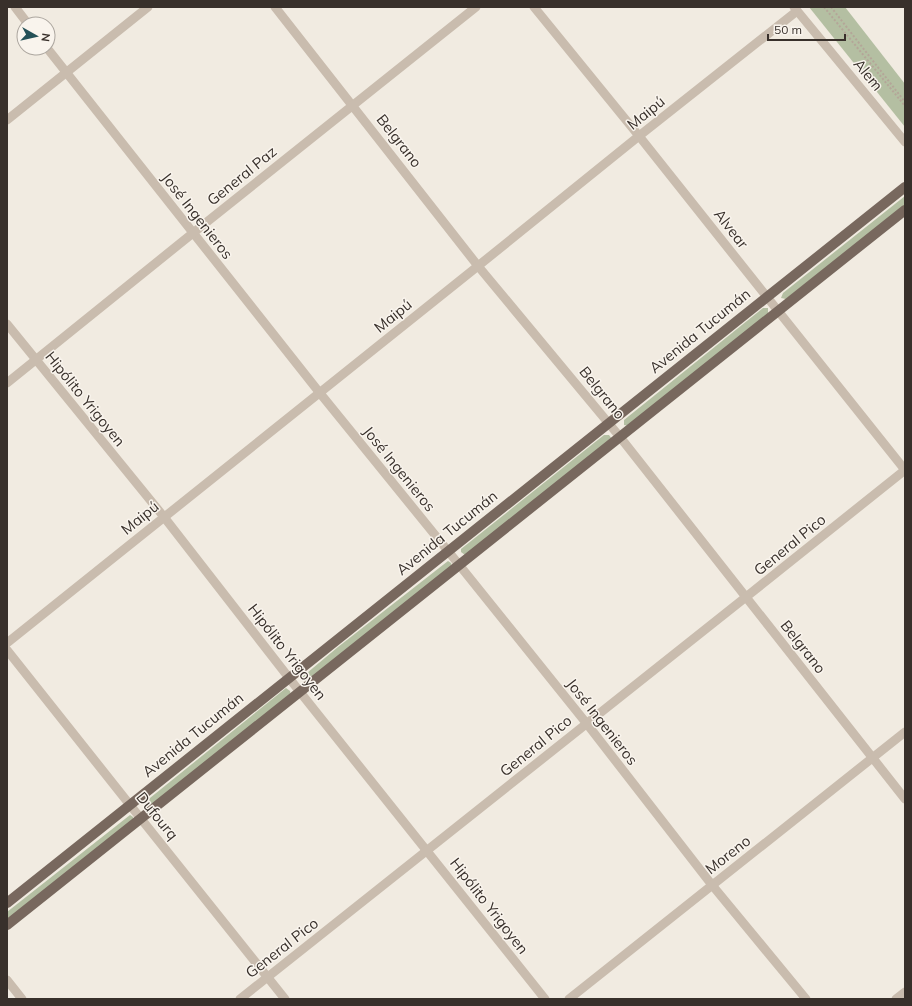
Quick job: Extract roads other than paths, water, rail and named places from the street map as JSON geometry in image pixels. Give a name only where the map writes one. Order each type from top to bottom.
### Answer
[{"type":"main road","name":"Avenida Tucumán","points":[[7,903],[905,187]]},
{"type":"main road","points":[[7,925],[905,210]]},
{"type":"street","points":[[14,7],[21,16]]},
{"type":"street","points":[[7,120],[148,7]]},
{"type":"street","name":"Belgrano","points":[[275,7],[478,266],[620,437],[905,799]]},
{"type":"street","name":"General Paz","points":[[7,383],[476,7]]},
{"type":"street","name":"Alvear","points":[[534,7],[639,136],[905,470]]},
{"type":"street","name":"Maipú","points":[[7,643],[478,266],[795,9]]},
{"type":"street","name":"Alem","points":[[795,9],[905,142]]},
{"type":"street","name":"José Ingenieros","points":[[53,56],[319,392],[587,724],[712,885],[806,999]]},
{"type":"street","name":"Hipólito Yrigoyen","points":[[7,324],[164,517],[300,692],[545,999]]},
{"type":"street","name":"General Pico","points":[[240,999],[905,470]]},
{"type":"street","name":"Dufourq","points":[[7,650],[285,999]]},
{"type":"street","name":"Moreno","points":[[569,999],[905,732]]},
{"type":"street","points":[[7,980],[22,999]]},
{"type":"street","points":[[896,999],[905,992]]}]
